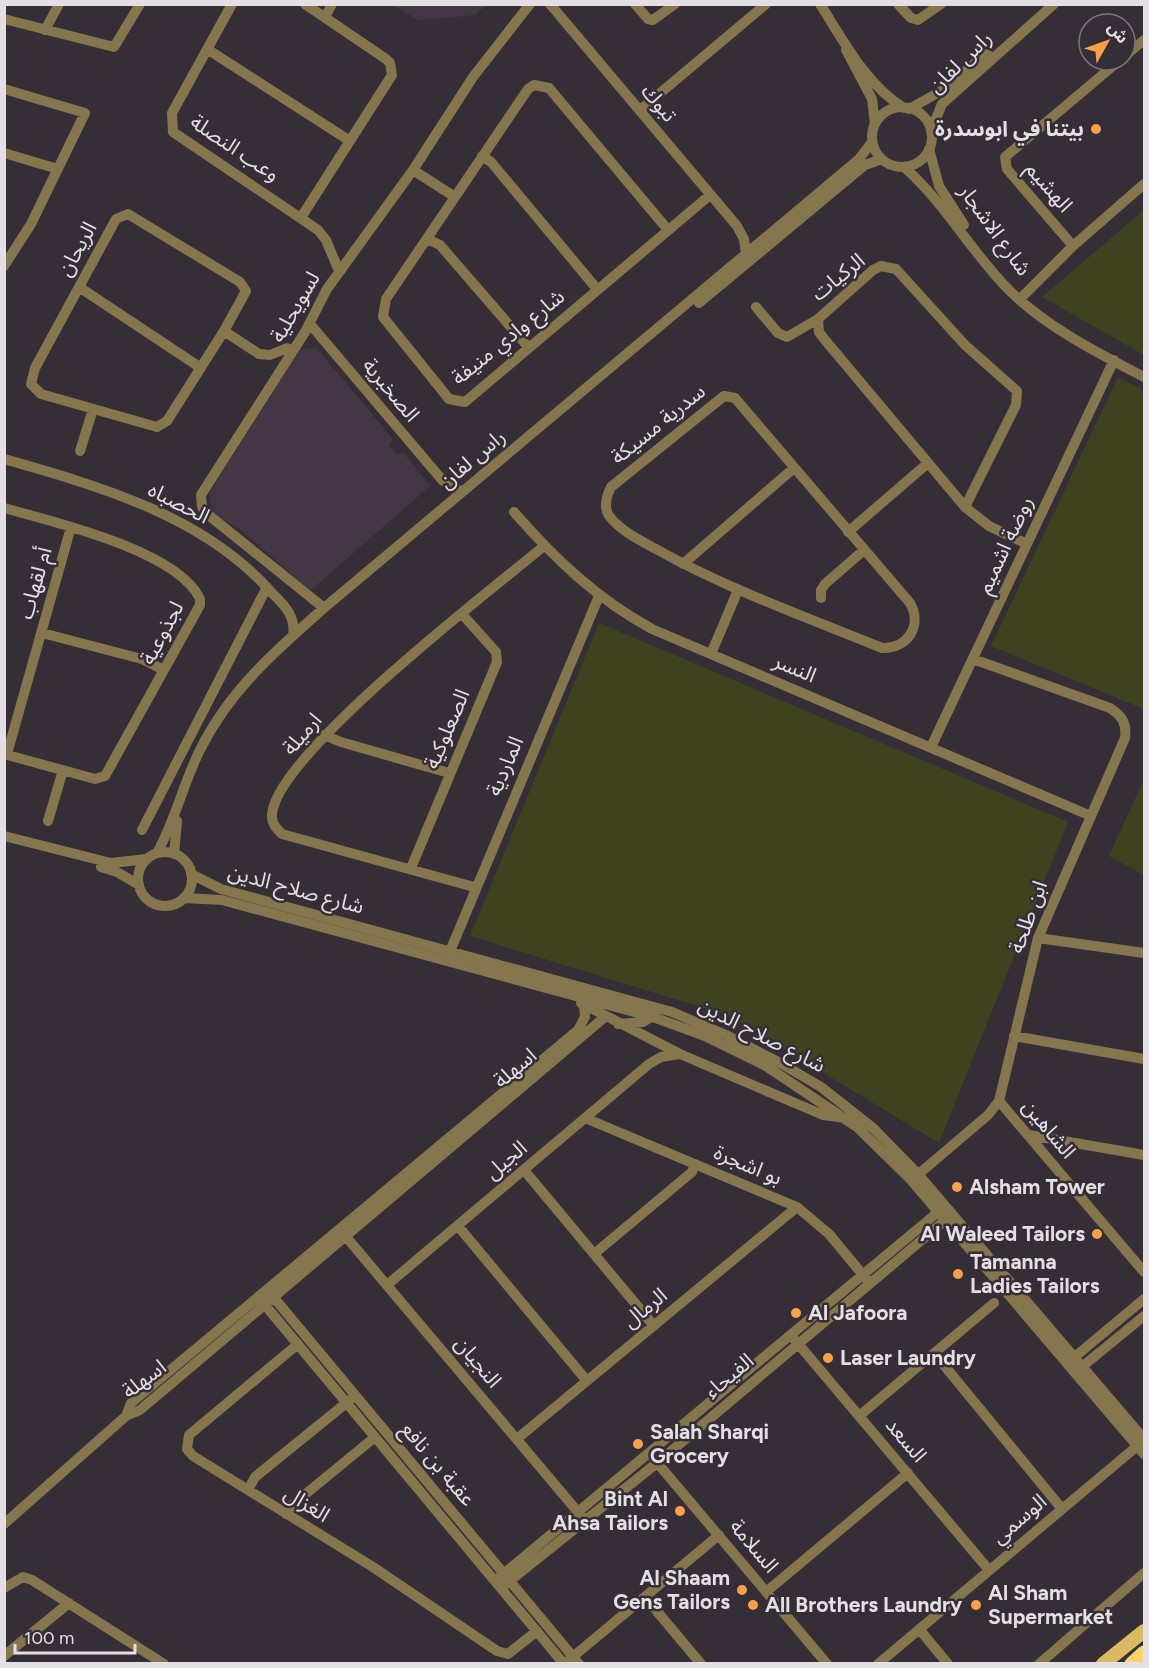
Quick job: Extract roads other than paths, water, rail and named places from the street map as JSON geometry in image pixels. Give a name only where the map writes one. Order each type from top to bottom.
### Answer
[{"type":"highway","points":[[1132,1664],[1144,1653]]},
{"type":"main road","points":[[1102,1664],[1144,1631]]},
{"type":"street","points":[[45,30],[59,4]]},
{"type":"street","points":[[4,19],[114,47],[140,4]]},
{"type":"street","name":"وعب النصلة","points":[[231,4],[172,113],[173,132],[302,216],[323,235],[339,272]]},
{"type":"street","points":[[302,216],[392,75],[386,59],[305,4]]},
{"type":"street","points":[[325,17],[332,4]]},
{"type":"street","name":"لسويحلية","points":[[321,607],[204,510],[201,495],[310,324],[339,272],[413,170],[473,77],[530,4]]},
{"type":"street","name":"تبوك","points":[[550,4],[737,226],[744,239],[746,254]]},
{"type":"street","points":[[635,4],[648,19],[653,20],[675,4]]},
{"type":"street","points":[[640,110],[766,4]]},
{"type":"street","points":[[820,4],[875,83],[926,120],[931,132],[929,149],[922,160],[904,167],[894,166],[882,159],[872,142],[875,125],[872,99],[851,63],[842,38]]},
{"type":"street","points":[[898,4],[911,18],[918,20],[926,17],[940,4]]},
{"type":"street","name":"راس لفان","points":[[907,108],[943,90],[1044,4]]},
{"type":"street","name":"راس لفان","points":[[931,132],[942,104],[1054,4]]},
{"type":"street","points":[[207,49],[350,141]]},
{"type":"street","name":"الهشيم","points":[[1073,246],[1007,169],[1005,157],[1106,72]]},
{"type":"street","name":"شارع وادي منيفة","points":[[668,230],[549,88],[542,85],[528,89],[386,299],[383,317],[449,399],[457,402],[471,398],[710,195]]},
{"type":"street","points":[[4,88],[85,113],[31,224],[4,266]]},
{"type":"street","points":[[875,125],[887,112],[907,108]]},
{"type":"street","name":"راس لفان","points":[[157,853],[196,758],[223,710],[256,669],[294,631],[860,159],[872,142]]},
{"type":"street","name":"شارع الاشجار","points":[[929,149],[939,186],[962,223],[1020,299]]},
{"type":"street","points":[[4,153],[58,169]]},
{"type":"street","points":[[482,156],[491,162],[597,289]]},
{"type":"street","name":"راس لفان","points":[[174,854],[176,825],[205,754],[244,693],[277,659],[386,563],[856,172],[869,163],[882,159]]},
{"type":"street","name":"شارع الاشجار","points":[[904,167],[929,192],[1005,286],[1057,328],[1144,377]]},
{"type":"street","points":[[413,170],[455,197]]},
{"type":"street","points":[[1020,299],[1073,246],[1144,184]]},
{"type":"street","name":"الريحان","points":[[128,214],[245,285],[245,297],[167,421],[157,427],[41,394],[32,384],[34,368],[79,287],[116,219],[128,214]]},
{"type":"street","name":"تبوك","points":[[737,226],[751,235],[767,237]]},
{"type":"street","points":[[427,239],[440,245],[529,348]]},
{"type":"street","name":"الركيات","points":[[965,507],[1016,405],[1017,391],[1013,385],[965,345],[896,270],[888,266],[873,270],[818,319],[819,332],[965,507],[989,526],[1027,544]]},
{"type":"street","points":[[79,287],[201,368]]},
{"type":"street","points":[[756,307],[783,337],[818,319]]},
{"type":"street","name":"الصخبرية","points":[[310,324],[443,481],[452,501]]},
{"type":"street","points":[[224,331],[259,354],[270,355],[287,348],[292,351]]},
{"type":"street","name":"روضة اشميم","points":[[931,747],[1114,360]]},
{"type":"street","name":"سدرية مسيكة","points":[[724,396],[735,398],[848,532],[914,610],[914,627],[911,633],[906,641],[893,648],[882,648],[738,590],[683,564],[644,542],[610,516],[606,502],[610,487],[724,396]]},
{"type":"street","points":[[80,451],[93,409]]},
{"type":"street","name":"الحصباه","points":[[4,459],[108,491],[167,516],[225,551],[267,587],[292,615],[294,631]]},
{"type":"street","points":[[848,532],[928,463]]},
{"type":"street","points":[[683,564],[794,468]]},
{"type":"street","name":"الصخبرية","points":[[443,481],[462,492]]},
{"type":"street","name":"لجذوعية","points":[[4,508],[71,527],[152,559],[194,586],[201,599],[200,605],[165,670],[105,776],[95,779],[6,754]]},
{"type":"street","name":"النسر","points":[[514,512],[544,546],[598,596],[652,629],[1091,816]]},
{"type":"street","name":"أم لقهاب","points":[[6,754],[71,527]]},
{"type":"street","name":"ارميلة","points":[[474,887],[282,834],[276,829],[272,815],[279,796],[324,735],[462,614],[544,546]]},
{"type":"street","points":[[820,598],[820,590],[825,584],[864,550]]},
{"type":"street","points":[[142,830],[267,587]]},
{"type":"street","points":[[711,654],[738,590]]},
{"type":"street","name":"الماردية","points":[[448,956],[474,887],[598,596]]},
{"type":"street","name":"الصعلوكية","points":[[411,868],[497,662],[492,646],[462,614]]},
{"type":"street","points":[[42,633],[142,659],[165,670]]},
{"type":"street","points":[[974,659],[1110,708],[1124,719],[1125,738],[1091,816]]},
{"type":"street","points":[[324,735],[449,773]]},
{"type":"street","points":[[48,821],[63,770]]},
{"type":"street","name":"ابن طلحة","points":[[999,1101],[1038,938],[1091,816]]},
{"type":"street","points":[[4,836],[111,863],[147,859],[157,853],[174,854],[184,860],[192,874],[191,887],[184,898],[173,905],[160,906],[147,899],[139,885],[139,871],[147,859]]},
{"type":"street","points":[[4,843],[109,869],[139,885]]},
{"type":"street","name":"شارع صلاح الدين","points":[[192,874],[221,889],[568,994],[652,1011]]},
{"type":"street","name":"شارع صلاح الدين","points":[[184,898],[222,900],[448,956],[652,1011],[766,1066],[849,1114],[915,1177],[1143,1444]]},
{"type":"street","points":[[1038,938],[1144,953]]},
{"type":"street","name":"شارع صلاح الدين","points":[[568,994],[618,1024],[680,1054],[823,1115],[849,1114]]},
{"type":"street","name":"اسهلة","points":[[343,1233],[578,1030],[585,1017],[584,1005]]},
{"type":"street","points":[[618,1024],[643,1022],[652,1011]]},
{"type":"street","name":"اسهلة","points":[[4,1524],[126,1416],[131,1403],[266,1297],[606,1016]]},
{"type":"street","points":[[1014,1036],[1144,1059]]},
{"type":"street","points":[[648,1039],[652,1051],[649,1064]]},
{"type":"street","name":"الجيل","points":[[387,1285],[649,1064],[661,1057],[680,1054]]},
{"type":"street","name":"الشاهين","points":[[915,1177],[988,1115],[999,1101],[1144,1272]]},
{"type":"street","name":"بو اشجرة","points":[[585,1118],[797,1208],[814,1219],[829,1234],[867,1280]]},
{"type":"street","points":[[1029,1135],[1144,1155]]},
{"type":"street","points":[[594,1254],[692,1172],[695,1164]]},
{"type":"street","points":[[524,1170],[654,1326]]},
{"type":"street","name":"الرمال","points":[[518,1438],[797,1208]]},
{"type":"street","name":"الفيحاء","points":[[502,1581],[654,1458],[945,1213]]},
{"type":"street","points":[[458,1226],[587,1381]]},
{"type":"street","name":"النجيان","points":[[343,1233],[518,1438],[582,1517]]},
{"type":"street","name":"عقبة بن نافع","points":[[266,1297],[298,1344],[351,1399],[375,1437],[502,1581],[537,1631],[570,1662]]},
{"type":"street","name":"عقبة بن نافع","points":[[266,1297],[570,1662]]},
{"type":"street","points":[[1072,1360],[1144,1299]]},
{"type":"street","points":[[859,1416],[994,1303]]},
{"type":"street","points":[[1079,1369],[1144,1316]]},
{"type":"street","name":"السعد","points":[[795,1339],[990,1570]]},
{"type":"street","name":"الغزال","points":[[298,1344],[189,1436],[186,1443],[193,1456],[373,1567],[497,1651],[508,1654],[537,1631]]},
{"type":"street","points":[[934,1353],[1062,1509]]},
{"type":"street","points":[[248,1490],[255,1477],[351,1399]]},
{"type":"street","points":[[286,1514],[291,1506],[375,1437]]},
{"type":"street","name":"الوسمي","points":[[878,1664],[1143,1444]]},
{"type":"street","name":"السلامة","points":[[654,1458],[827,1664]]},
{"type":"street","points":[[766,1592],[908,1473]]},
{"type":"street","points":[[570,1662],[719,1535]]},
{"type":"street","points":[[1040,1664],[1144,1573]]},
{"type":"street","points":[[4,1588],[23,1577],[33,1580],[158,1662]]},
{"type":"street","points":[[645,1597],[701,1664]]},
{"type":"street","points":[[4,1656],[69,1603]]},
{"type":"street","points":[[919,1629],[948,1664]]},
{"type":"place","name":"بيتنا في ابوسدرة","points":[[1096,129]]},
{"type":"place","name":"Alsham Tower","points":[[957,1187]]},
{"type":"place","name":"Al Waleed Tailors","points":[[1097,1234]]},
{"type":"place","name":"Tamanna Ladies Tailors","points":[[958,1274]]},
{"type":"place","name":"Al Jafoora","points":[[796,1313]]},
{"type":"place","name":"Laser Laundry","points":[[828,1358]]},
{"type":"place","name":"Salah Sharqi Grocery","points":[[638,1444]]},
{"type":"place","name":"Bint Al Ahsa Tailors","points":[[680,1511]]},
{"type":"place","name":"Al Shaam Gens Tailors","points":[[742,1590]]},
{"type":"place","name":"All Brothers Laundry","points":[[753,1605]]},
{"type":"place","name":"Al Sham Supermarket","points":[[976,1605]]}]
